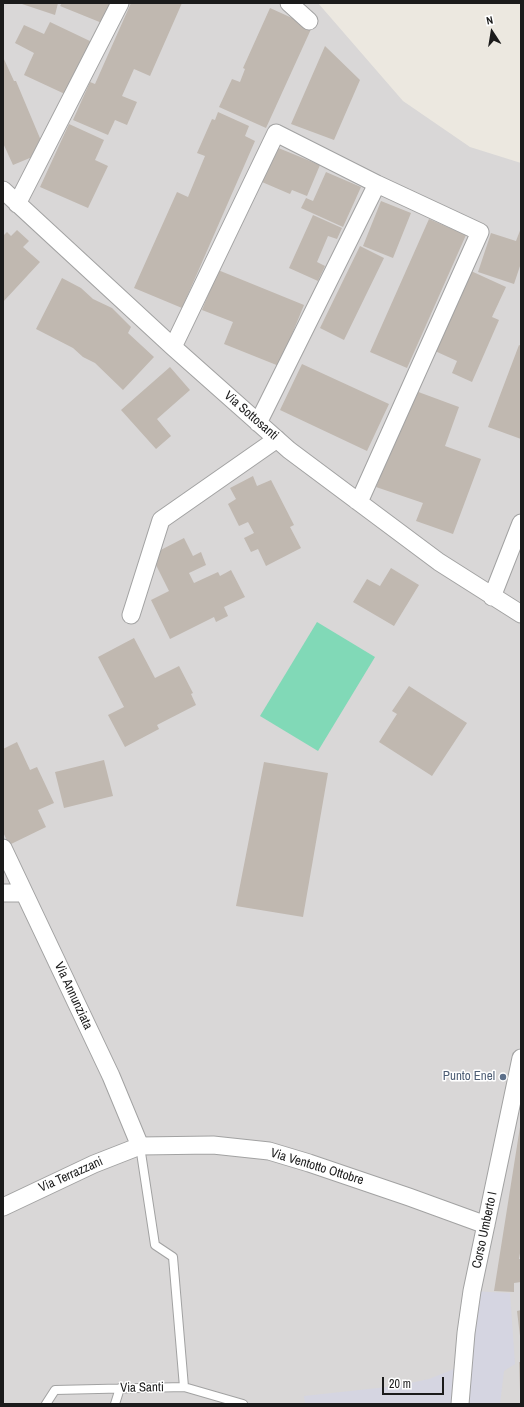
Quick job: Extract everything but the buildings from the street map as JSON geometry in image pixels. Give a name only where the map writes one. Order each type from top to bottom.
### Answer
[{"type":"street","points":[[17,204],[120,3]]},
{"type":"street","points":[[289,3],[309,21]]},
{"type":"street","points":[[173,347],[276,133],[377,184],[480,232],[359,502],[357,501]]},
{"type":"street","points":[[258,423],[377,184]]},
{"type":"street","name":"Via Sottosanti","points":[[3,190],[173,347],[277,439],[439,562],[521,614]]},
{"type":"street","points":[[131,615],[161,520],[277,439]]},
{"type":"street","points":[[492,597],[521,522]]},
{"type":"street","name":"Via Annunziata","points":[[3,848],[111,1076],[140,1146]]},
{"type":"street","points":[[3,893],[24,893]]},
{"type":"street","name":"Corso Umberto I","points":[[460,1404],[466,1333],[472,1291],[521,1058]]},
{"type":"street","name":"Via Ventotto Ottobre","points":[[140,1146],[214,1145],[269,1151],[402,1194],[486,1225]]},
{"type":"street","name":"Via Terrazzani","points":[[3,1207],[94,1164],[140,1146]]},
{"type":"lane","points":[[140,1146],[155,1245],[173,1257],[184,1388]]},
{"type":"lane","points":[[115,1404],[120,1388]]},
{"type":"lane","name":"Via Santi","points":[[46,1404],[55,1390],[184,1388],[243,1404]]},
{"type":"shaded area","points":[[3,3],[318,3],[403,101],[470,147],[521,163],[521,1404],[3,1404]]},
{"type":"shaded area","points":[[464,1289],[472,1291],[510,1293],[515,1364],[504,1371],[500,1404],[305,1404],[304,1396],[396,1386],[429,1379],[454,1369]]},
{"type":"green space","points":[[317,622],[375,657],[318,751],[260,716]]},
{"type":"place","name":"Punto Enel","points":[[503,1077]]}]
